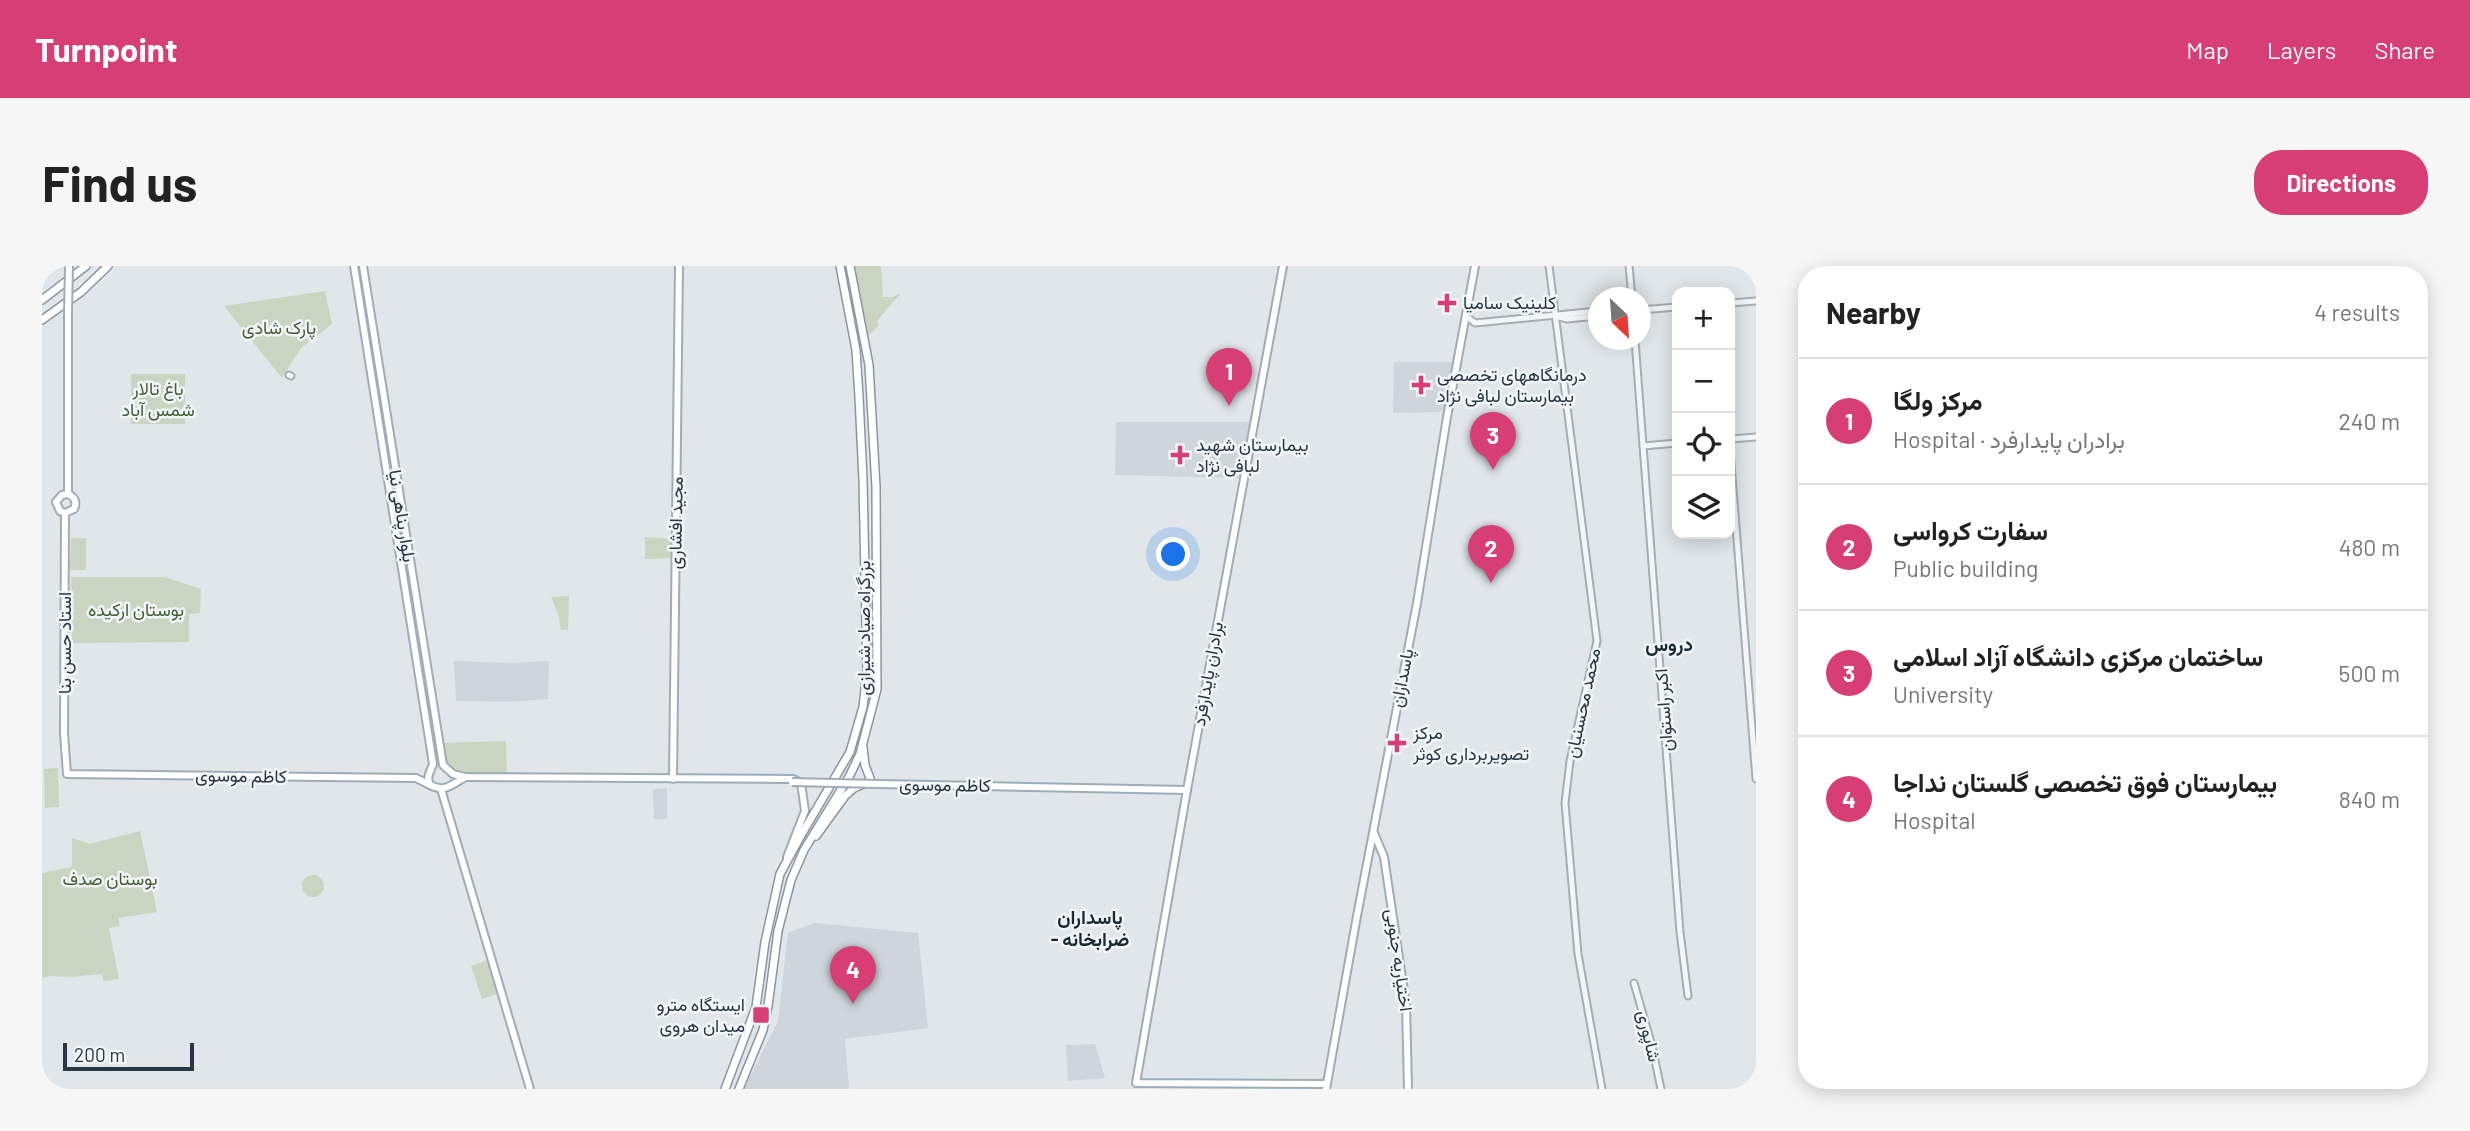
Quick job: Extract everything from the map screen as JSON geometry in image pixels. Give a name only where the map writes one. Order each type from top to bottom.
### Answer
[{"type":"highway","points":[[42,300],[86,266]]},
{"type":"highway","points":[[42,320],[81,292],[108,266]]},
{"type":"highway","name":"بزرگراه صیاد شیرازی","points":[[725,1089],[756,1007],[765,942],[780,874],[850,752],[859,729],[866,683],[863,480],[858,367],[840,266]]},
{"type":"highway","name":"بزرگراه صیاد شیرازی","points":[[739,1089],[763,1030],[784,905],[791,880],[804,850],[850,775],[863,747],[877,689],[876,486],[869,365],[850,266]]},
{"type":"highway","points":[[804,850],[845,796],[854,788],[871,781],[865,765],[863,747]]},
{"type":"main road","points":[[68,494],[69,266]]},
{"type":"main road","name":"بلوار پناهی نیا","points":[[354,266],[368,326],[443,765],[453,774]]},
{"type":"main road","name":"بلوار پناهی نیا","points":[[363,266],[368,326],[433,764],[428,776],[430,785]]},
{"type":"main road","name":"مجید افشاری","points":[[673,779],[679,266]]},
{"type":"main road","name":"برادران پایدارفرد","points":[[1283,266],[1136,1083],[1327,1087]]},
{"type":"main road","name":"پاسداران","points":[[1327,1087],[1417,603],[1475,266]]},
{"type":"main road","points":[[68,494],[73,497],[75,506],[65,513],[60,511],[56,502],[62,495],[68,494]]},
{"type":"main road","name":"استاد حسن بنا","points":[[65,513],[64,733],[67,774]]},
{"type":"main road","points":[[413,641],[422,640]]},
{"type":"main road","name":"کاظم موسوی","points":[[67,774],[416,778],[430,785]]},
{"type":"main road","points":[[453,774],[465,778]]},
{"type":"main road","points":[[451,786],[455,779],[453,774]]},
{"type":"main road","points":[[430,785],[441,789],[465,778]]},
{"type":"main road","name":"کاظم موسوی","points":[[465,778],[673,779],[714,782],[793,780],[1187,790]]},
{"type":"main road","points":[[780,874],[805,811],[801,783],[793,780]]},
{"type":"main road","points":[[441,789],[530,1089]]},
{"type":"main road","name":"اختیاریه جنوبی","points":[[1374,833],[1384,857],[1406,1005],[1408,1089]]},
{"type":"street","name":"محمد محسنیان","points":[[1549,266],[1597,640],[1570,761],[1565,803],[1578,954],[1602,1089]]},
{"type":"street","points":[[1629,266],[1631,287]]},
{"type":"street","points":[[1735,303],[1756,302]]},
{"type":"street","points":[[1651,309],[1672,307]]},
{"type":"street","points":[[1466,316],[1475,323],[1588,314]]},
{"type":"street","name":"اکبر راستوان","points":[[1636,350],[1680,932],[1688,996]]},
{"type":"street","points":[[1735,439],[1756,438]]},
{"type":"street","points":[[1643,446],[1672,443]]},
{"type":"street","points":[[1732,476],[1756,779]]},
{"type":"street","name":"شاپوری","points":[[1634,983],[1640,998],[1661,1089]]},
{"type":"street","points":[[1640,998],[1645,992]]},
{"type":"shaded area","name":"درمانگاههای تخصصی بیمارستان لبافی نژاد","points":[[1394,362],[1453,362],[1445,408],[1440,412],[1393,413]]},
{"type":"shaded area","name":"بیمارستان شهید لبافی نژاد","points":[[1116,422],[1250,422],[1241,478],[1115,475]]},
{"type":"shaded area","points":[[454,661],[549,661],[548,699],[510,702],[456,701]]},
{"type":"shaded area","points":[[667,788],[667,819],[654,819],[653,789]]},
{"type":"shaded area","points":[[814,923],[918,933],[928,1028],[845,1039],[849,1089],[744,1089],[778,1021],[788,933]]},
{"type":"shaded area","points":[[1095,1044],[1105,1078],[1068,1081],[1066,1045]]},
{"type":"green space","points":[[854,266],[881,266],[883,297],[893,297],[901,293],[868,336]]},
{"type":"green space","name":"پارک شادی","points":[[325,291],[332,324],[301,348],[282,378],[224,306]]},
{"type":"green space","points":[[371,337],[417,632],[416,634],[369,338]]},
{"type":"green space","name":"باغ تالار شمس آباد","points":[[131,374],[185,374],[185,424],[131,424]]},
{"type":"green space","points":[[645,537],[673,539],[673,558],[645,559]]},
{"type":"green space","points":[[71,538],[86,538],[86,570],[70,570]]},
{"type":"green space","name":"بوستان ارکیده","points":[[71,577],[164,577],[201,589],[200,613],[189,614],[189,642],[72,643]]},
{"type":"green space","points":[[569,596],[568,630],[561,630],[551,597]]},
{"type":"green space","points":[[506,741],[507,776],[461,773],[445,762],[442,743]]},
{"type":"green space","points":[[58,768],[59,807],[45,808],[44,769]]},
{"type":"green space","name":"بوستان صدف","points":[[140,831],[157,912],[118,918],[120,926],[109,928],[119,979],[103,981],[102,974],[42,978],[42,873],[72,867],[72,838],[90,844]]},
{"type":"green space","points":[[313,875],[321,878],[324,886],[321,894],[313,897],[305,894],[302,886],[305,878]]},
{"type":"green space","points":[[488,960],[499,993],[482,999],[471,966]]},
{"type":"place","name":"کلینیک سامیا","points":[[1447,303]]},
{"type":"place","name":"درمانگاههای تخصصی بیمارستان لبافی نژاد","points":[[1421,385]]},
{"type":"place","name":"مرکز ولگا","points":[[1229,406]]},
{"type":"place","name":"بیمارستان شهید لبافی نژاد","points":[[1180,455]]},
{"type":"place","name":"ساختمان مرکزی دانشگاه آزاد اسلامی","points":[[1493,470]]},
{"type":"place","name":"سفارت کرواسی","points":[[1491,583]]},
{"type":"place","name":"مرکز تصویربرداری کوثر","points":[[1397,743]]},
{"type":"place","name":"بیمارستان فوق تخصصی گلستان نداجا","points":[[853,1004]]},
{"type":"place","name":"ایستگاه مترو میدان هروی","points":[[761,1015]]},
{"type":"district","name":"دروس","points":[[1669,644]]},
{"type":"district","name":"پاسداران - ضرابخانه","points":[[1090,928]]}]
